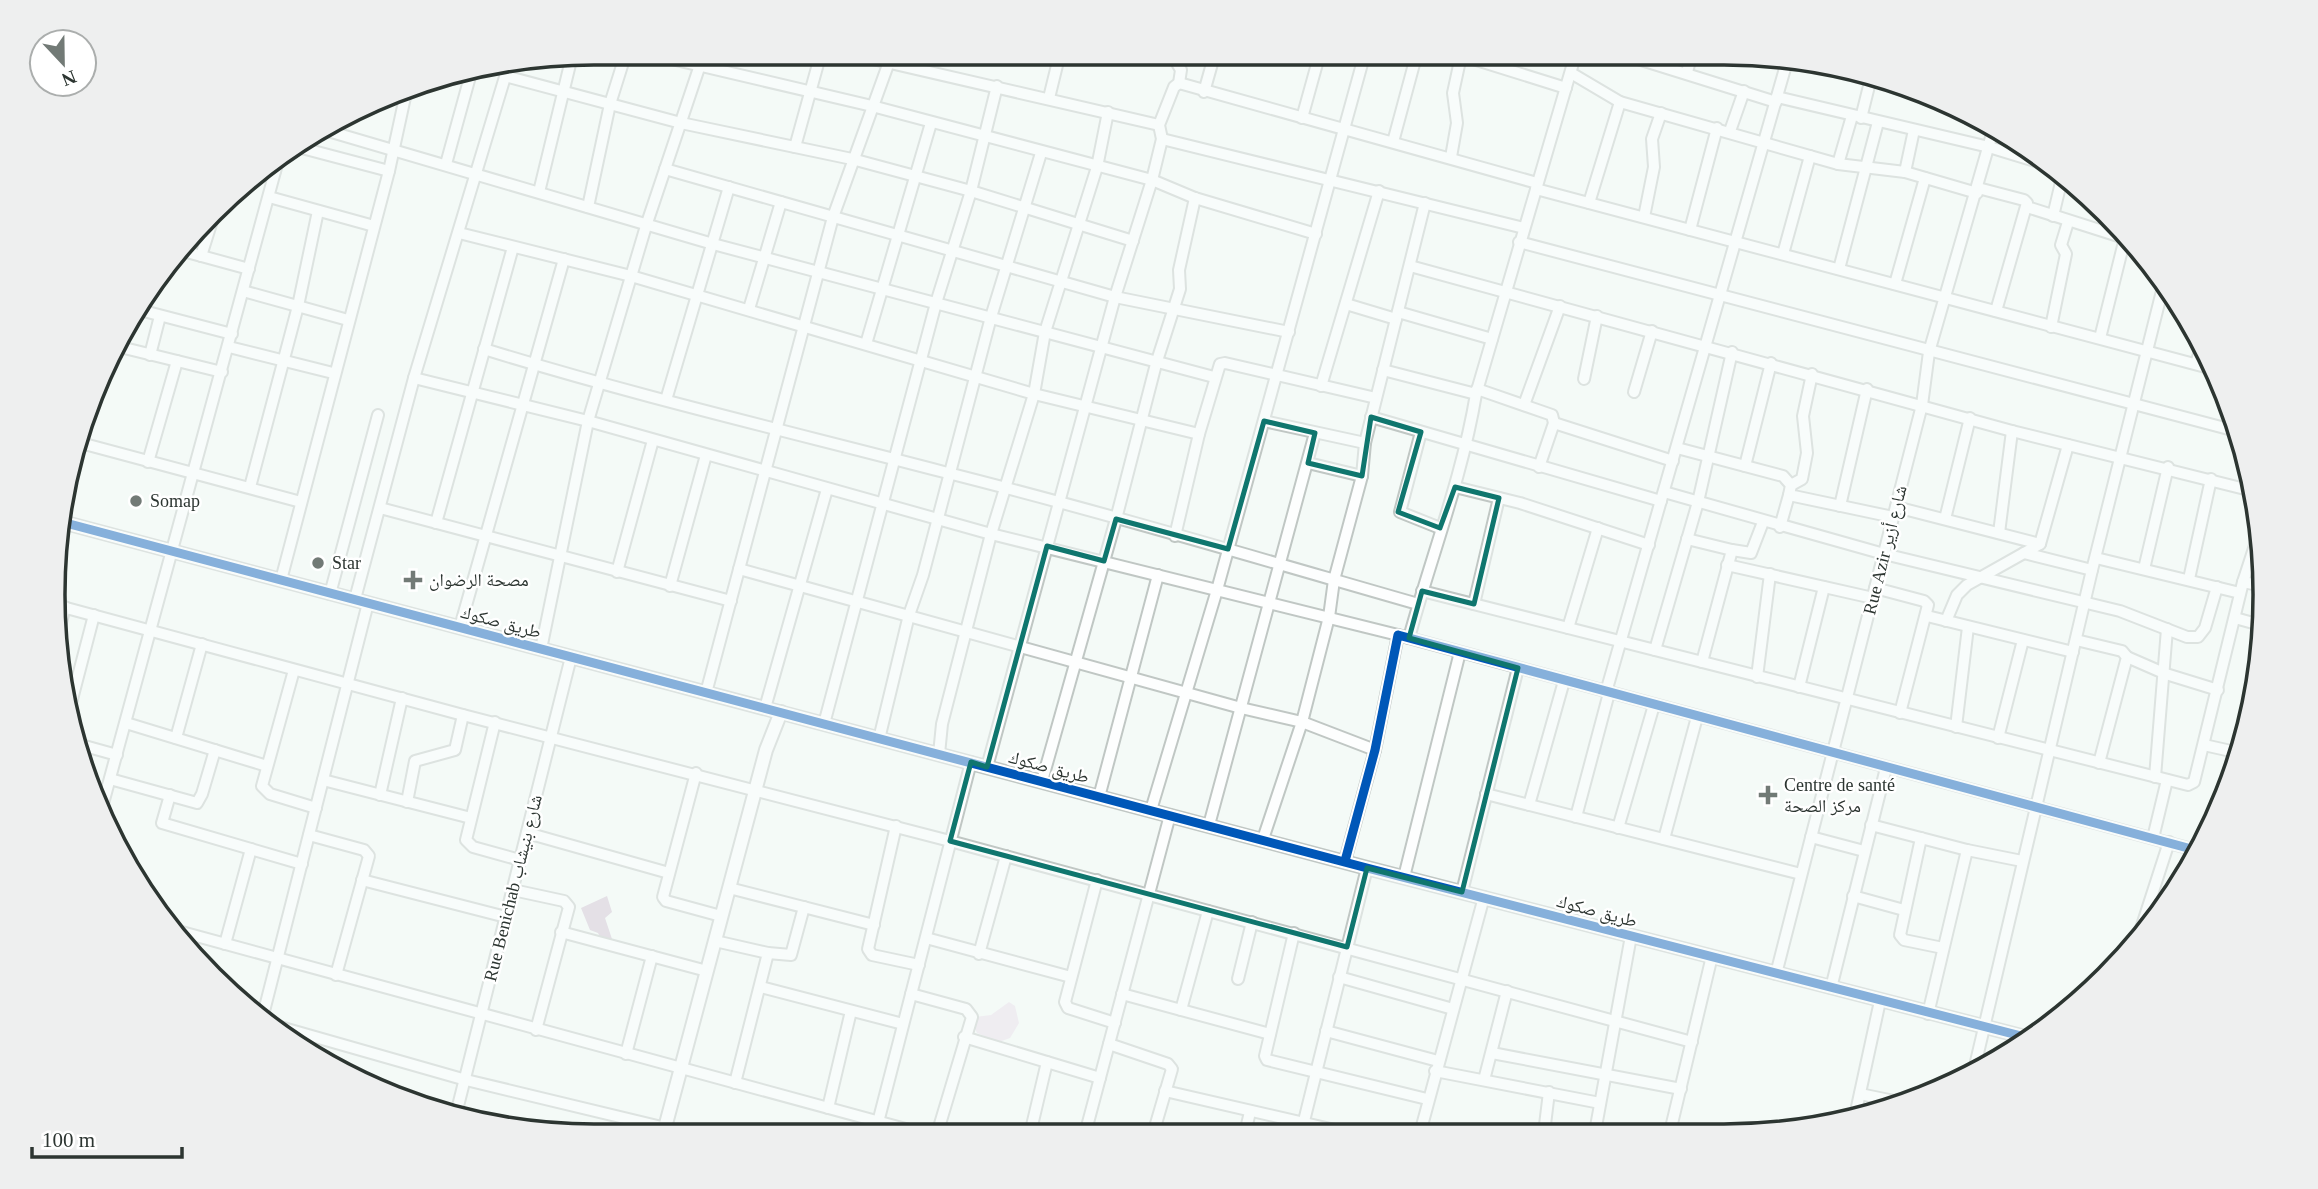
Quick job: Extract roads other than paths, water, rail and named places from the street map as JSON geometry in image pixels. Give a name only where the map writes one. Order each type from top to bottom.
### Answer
[{"type":"street","points":[[587,207],[610,104],[622,65]]},
{"type":"street","points":[[541,649],[588,421],[646,226],[700,65]]},
{"type":"street","points":[[724,65],[809,92],[1152,180],[1195,198],[1316,234]]},
{"type":"street","points":[[795,147],[817,65]]},
{"type":"street","points":[[706,693],[833,217],[888,65]]},
{"type":"street","points":[[898,65],[1159,125]]},
{"type":"street","points":[[1049,98],[1057,65]]},
{"type":"street","points":[[987,767],[1115,297],[1152,180],[1162,139],[1159,125],[1174,87],[1179,83],[1181,70],[1178,65]]},
{"type":"street","points":[[1204,92],[1212,65]]},
{"type":"street","points":[[1302,118],[1317,65]]},
{"type":"street","points":[[1151,810],[1184,691],[1217,590],[1362,65]]},
{"type":"street","points":[[1393,142],[1414,65]]},
{"type":"street","points":[[1451,157],[1457,123],[1453,93],[1456,65]]},
{"type":"street","points":[[1490,65],[1566,88]]},
{"type":"street","points":[[1345,861],[1403,637],[1418,604],[1467,447],[1477,392],[1505,291],[1573,65]]},
{"type":"street","points":[[1662,65],[1744,91],[1989,147],[2024,158]]},
{"type":"street","points":[[1687,72],[1689,65]]},
{"type":"street","points":[[539,192],[570,66]]},
{"type":"street","points":[[1576,817],[1620,642],[1722,296],[1785,68]]},
{"type":"street","points":[[265,1009],[347,684],[380,508],[414,378],[478,173],[506,72]]},
{"type":"street","points":[[508,72],[563,92],[681,123],[915,175],[1133,240]]},
{"type":"street","points":[[1571,73],[1620,102],[1730,131],[1838,164],[1905,172],[2024,200],[2027,207],[1996,311]]},
{"type":"street","points":[[446,164],[469,80]]},
{"type":"street","points":[[1179,83],[1204,92],[1451,157],[1589,203],[2201,366]]},
{"type":"street","points":[[1838,164],[1868,85]]},
{"type":"street","points":[[824,724],[936,303],[971,191],[997,86]]},
{"type":"street","points":[[1730,131],[1744,91]]},
{"type":"street","points":[[281,580],[333,373],[389,171],[401,102]]},
{"type":"street","points":[[1589,203],[1620,102]]},
{"type":"street","points":[[939,754],[942,724],[991,534],[1034,394],[1045,332],[1059,281],[1097,167],[1108,112]]},
{"type":"street","points":[[1644,217],[1654,167],[1652,139],[1661,113]]},
{"type":"street","points":[[866,344],[930,122]]},
{"type":"street","points":[[1839,269],[1878,122]]},
{"type":"street","points":[[1690,230],[1717,128]]},
{"type":"street","points":[[1905,172],[1914,130]]},
{"type":"street","points":[[335,133],[478,173],[646,226],[818,274],[990,317],[1101,350],[1214,377]]},
{"type":"street","name":"Rue Azir شارع أزير","points":[[1776,974],[1922,405],[1929,352],[1991,138]]},
{"type":"street","points":[[1162,139],[1524,228]]},
{"type":"street","points":[[307,150],[389,171]]},
{"type":"street","points":[[880,738],[909,615],[976,377],[990,317],[1041,153]]},
{"type":"street","points":[[1783,254],[1810,156]]},
{"type":"street","points":[[665,169],[1115,297],[1173,311],[1289,332]]},
{"type":"street","points":[[105,797],[174,552],[275,172]]},
{"type":"street","points":[[1895,284],[1925,178]]},
{"type":"street","points":[[2053,216],[2060,186]]},
{"type":"street","points":[[666,400],[729,187]]},
{"type":"street","points":[[1321,386],[1379,191]]},
{"type":"street","points":[[269,197],[374,226]]},
{"type":"street","points":[[1042,781],[1116,519],[1156,364],[1180,289],[1179,270],[1195,198]]},
{"type":"street","points":[[749,310],[781,202]]},
{"type":"street","points":[[1263,839],[1302,722],[1329,617],[1334,580],[1362,477],[1371,417],[1425,203]]},
{"type":"street","points":[[2027,207],[2112,234]]},
{"type":"street","points":[[250,487],[298,306],[318,211]]},
{"type":"street","points":[[2051,327],[2066,254],[2061,245],[2068,222]]},
{"type":"street","points":[[201,256],[209,232]]},
{"type":"street","points":[[459,233],[631,276],[1034,394],[1199,434]]},
{"type":"street","points":[[1519,242],[2226,429]]},
{"type":"street","points":[[436,523],[513,247]]},
{"type":"street","points":[[2100,338],[2126,250]]},
{"type":"street","points":[[190,253],[249,269]]},
{"type":"street","points":[[460,627],[564,259]]},
{"type":"street","points":[[1409,266],[1707,345],[2012,431],[2120,459],[2168,467],[2242,488]]},
{"type":"street","points":[[243,291],[348,320]]},
{"type":"street","points":[[1977,1059],[1987,1026],[2022,861],[2161,295]]},
{"type":"street","points":[[1346,304],[1492,340]]},
{"type":"street","points":[[1524,405],[1560,306]]},
{"type":"street","points":[[147,312],[232,334]]},
{"type":"street","points":[[150,355],[160,316]]},
{"type":"street","points":[[1584,379],[1597,316]]},
{"type":"street","points":[[1634,392],[1652,331]]},
{"type":"street","points":[[229,347],[333,373]]},
{"type":"street","points":[[126,349],[222,372]]},
{"type":"street","points":[[484,349],[776,431],[1005,488],[1418,604]]},
{"type":"street","points":[[1655,650],[1698,502],[1706,456],[1732,352]]},
{"type":"street","points":[[2196,364],[2198,358]]},
{"type":"street","points":[[148,462],[177,361]]},
{"type":"street","points":[[1175,536],[1216,368],[1225,363],[1376,398]]},
{"type":"street","points":[[1745,466],[1771,363]]},
{"type":"street","points":[[1383,370],[1524,405],[1548,413],[1554,423],[1673,461]]},
{"type":"street","points":[[1780,527],[1790,490],[1802,479],[1806,469],[1803,416],[1812,374]]},
{"type":"street","points":[[414,378],[588,421],[991,534],[1329,617],[2188,848]]},
{"type":"street","points":[[1840,506],[1867,389]]},
{"type":"street","points":[[330,594],[378,415]]},
{"type":"street","points":[[1371,417],[1539,467],[1663,497],[1698,502],[1884,554],[2120,611],[2188,637],[2198,637],[2206,628],[2217,587]]},
{"type":"street","points":[[1945,519],[1970,418]]},
{"type":"street","points":[[1264,421],[1365,443]]},
{"type":"street","points":[[1539,467],[1554,423]]},
{"type":"street","points":[[1999,533],[2012,431]]},
{"type":"street","points":[[1421,432],[1400,512],[1440,528]]},
{"type":"street","points":[[1209,825],[1315,433]]},
{"type":"street","points":[[617,572],[653,440]]},
{"type":"street","points":[[1946,621],[1958,595],[1978,578],[2040,544],[2068,444]]},
{"type":"street","points":[[87,445],[301,502]]},
{"type":"street","points":[[1677,448],[1783,476],[1790,490],[1840,506],[1945,519],[2040,544]]},
{"type":"street","points":[[670,586],[706,455]]},
{"type":"street","points":[[1308,463],[1362,477]]},
{"type":"street","points":[[2144,569],[2168,467]]},
{"type":"street","points":[[2189,579],[2211,479]]},
{"type":"street","points":[[1455,487],[1649,545]]},
{"type":"street","points":[[765,708],[827,489]]},
{"type":"street","points":[[1474,604],[1499,498]]},
{"type":"street","points":[[380,508],[731,601]]},
{"type":"street","points":[[1687,539],[1751,553],[1763,522]]},
{"type":"street","name":"طريق صكوك","points":[[69,524],[1367,868],[1928,1014],[2018,1035]]},
{"type":"street","points":[[1568,628],[1598,528]]},
{"type":"street","points":[[1702,663],[1732,550]]},
{"type":"street","points":[[2024,553],[2092,570]]},
{"type":"street","points":[[2096,558],[2217,587],[2253,586]]},
{"type":"street","points":[[1422,591],[2099,764],[2192,784],[2242,587],[2252,558]]},
{"type":"street","points":[[1727,565],[1824,587],[1924,601],[1928,605],[1927,616],[1900,713]]},
{"type":"street","points":[[739,569],[1075,660],[1130,678],[1302,722],[1375,750]]},
{"type":"street","points":[[1758,677],[1770,574]]},
{"type":"street","points":[[1099,797],[1158,575]]},
{"type":"street","points":[[1799,687],[1824,587]]},
{"type":"street","points":[[65,608],[463,715],[896,826],[1692,1042]]},
{"type":"street","points":[[74,692],[94,615]]},
{"type":"street","points":[[1927,616],[2023,640],[2122,651],[2127,657],[2166,674],[2218,690]]},
{"type":"street","points":[[2235,618],[2252,623]]},
{"type":"street","points":[[1956,727],[1968,626]]},
{"type":"street","points":[[2155,777],[2166,674],[2167,629]]},
{"type":"street","points":[[1998,738],[2023,640]]},
{"type":"street","points":[[176,738],[202,644]]},
{"type":"street","points":[[1404,877],[1460,652]]},
{"type":"street","name":"Rue Benichab شارع بنيشاب","points":[[458,1106],[571,657]]},
{"type":"street","points":[[2099,764],[2127,657]]},
{"type":"street","points":[[1462,891],[1518,668]]},
{"type":"street","points":[[294,670],[267,765],[264,791],[316,808]]},
{"type":"street","points":[[1530,805],[1564,681]]},
{"type":"street","points":[[380,795],[402,698]]},
{"type":"street","points":[[1618,828],[1654,705]]},
{"type":"street","points":[[666,1124],[755,789],[781,712]]},
{"type":"street","points":[[407,802],[415,761],[455,750],[463,715]]},
{"type":"street","points":[[1664,839],[1697,717]]},
{"type":"street","points":[[495,722],[466,836],[468,844],[520,860]]},
{"type":"street","points":[[126,723],[267,765]]},
{"type":"street","points":[[2204,745],[2229,751]]},
{"type":"street","points":[[87,747],[117,755]]},
{"type":"street","points":[[110,779],[197,803],[215,750]]},
{"type":"street","points":[[878,1122],[971,762]]},
{"type":"street","points":[[1831,988],[1886,768]]},
{"type":"street","points":[[696,773],[663,894],[666,901],[721,916]]},
{"type":"street","points":[[323,780],[471,818]]},
{"type":"street","points":[[2153,838],[2167,780]]},
{"type":"street","points":[[1486,794],[1801,874]]},
{"type":"street","points":[[170,796],[162,823],[302,864]]},
{"type":"street","points":[[1088,1124],[1170,815]]},
{"type":"street","points":[[1871,825],[2022,861]]},
{"type":"street","points":[[896,826],[868,949],[870,954],[919,965]]},
{"type":"street","points":[[527,833],[668,873]]},
{"type":"street","points":[[309,835],[366,851],[368,862],[336,975]]},
{"type":"street","points":[[1811,837],[1864,851]]},
{"type":"street","points":[[1921,838],[1899,932],[1901,938],[1943,948]]},
{"type":"street","points":[[2145,915],[2169,842]]},
{"type":"street","points":[[225,944],[251,849]]},
{"type":"street","points":[[1928,1014],[1967,850]]},
{"type":"street","points":[[979,954],[1006,856]]},
{"type":"street","points":[[1304,1124],[1367,868]]},
{"type":"street","points":[[362,880],[506,917]]},
{"type":"street","points":[[1097,880],[1066,998],[1068,1008],[1115,1023]]},
{"type":"street","points":[[729,888],[874,925]]},
{"type":"street","points":[[513,890],[566,902],[569,907],[536,1030]]},
{"type":"street","points":[[1853,896],[1904,910]]},
{"type":"street","points":[[1422,1124],[1484,897]]},
{"type":"street","points":[[715,940],[786,957],[791,955],[804,907]]},
{"type":"street","points":[[1181,1010],[1208,911]]},
{"type":"street","points":[[1238,979],[1252,922]]},
{"type":"street","points":[[561,932],[707,971]]},
{"type":"street","points":[[1294,933],[1270,1034],[1267,1060],[1427,1099]]},
{"type":"street","points":[[188,935],[886,1124]]},
{"type":"street","points":[[1596,1124],[1630,936]]},
{"type":"street","points":[[926,938],[1071,977]]},
{"type":"street","points":[[735,1083],[768,953]]},
{"type":"street","points":[[626,1054],[652,956]]},
{"type":"street","points":[[1672,1124],[1712,956]]},
{"type":"street","points":[[1339,977],[1453,1009]]},
{"type":"street","points":[[761,987],[903,1024]]},
{"type":"street","points":[[1484,1080],[1507,991]]},
{"type":"street","points":[[911,994],[970,1010],[972,1017],[940,1124]]},
{"type":"street","points":[[1122,994],[1270,1034]]},
{"type":"street","points":[[1857,1107],[1880,1001]]},
{"type":"street","points":[[828,1108],[851,1011]]},
{"type":"street","points":[[1326,1031],[1484,1080],[1600,1103]]},
{"type":"street","points":[[295,1032],[466,1080],[637,1124]]},
{"type":"street","points":[[964,1037],[1100,1078]]},
{"type":"street","points":[[1109,1044],[1172,1068],[1156,1124]]},
{"type":"street","points":[[1492,1053],[1681,1089]]},
{"type":"street","points":[[1032,1124],[1047,1062]]},
{"type":"street","points":[[1165,1091],[1287,1124]]},
{"type":"street","points":[[1545,1124],[1549,1092]]},
{"type":"street","points":[[1860,1094],[1885,1099]]},
{"type":"street","points":[[1247,1124],[1250,1112]]},
{"type":"place","name":"Somap","points":[[136,501]]},
{"type":"place","name":"Star","points":[[318,563]]},
{"type":"place","name":"مصحة الرضوان","points":[[413,580]]},
{"type":"place","name":"Centre de santé مركز الصحة","points":[[1768,795]]}]
